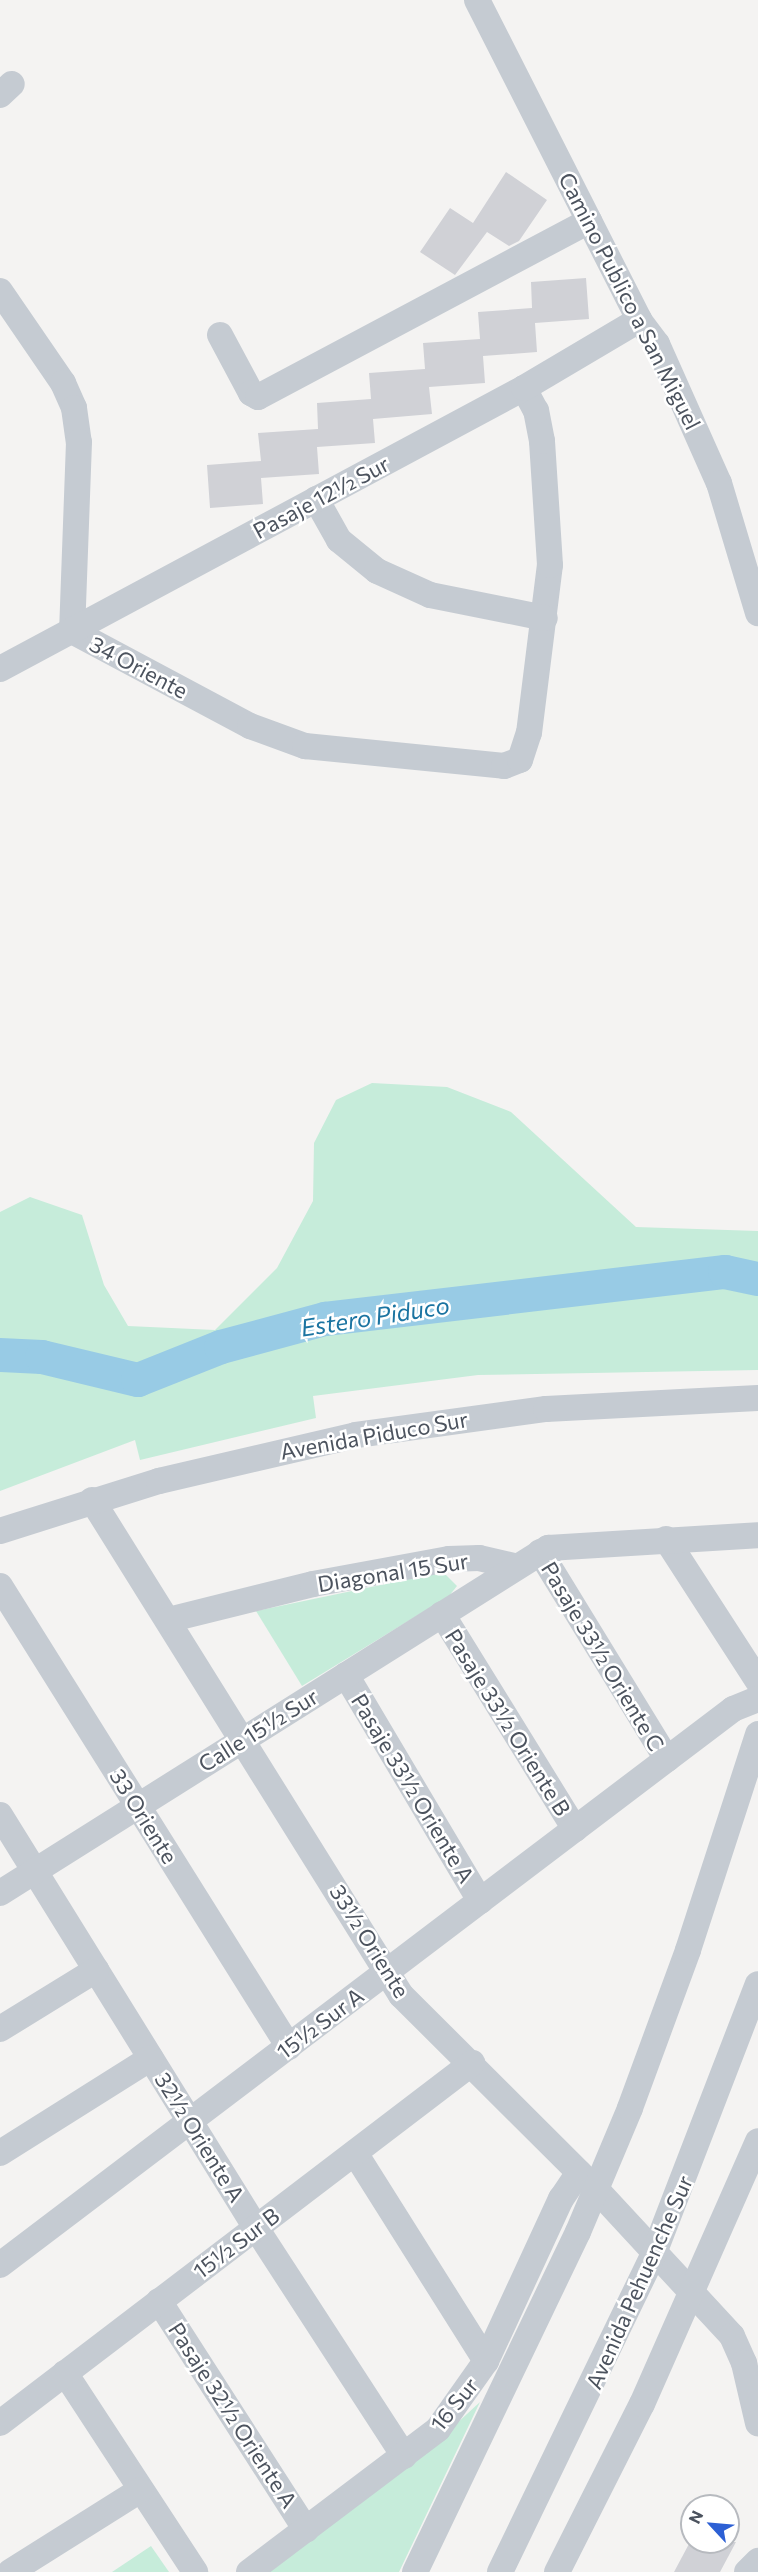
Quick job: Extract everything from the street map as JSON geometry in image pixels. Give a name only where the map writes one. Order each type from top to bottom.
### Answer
[{"type":"street","name":"Camino Publico a San Miguel","points":[[477,0],[639,320],[657,344],[719,483],[758,613]]},
{"type":"street","points":[[220,335],[251,393],[258,397],[590,221]]},
{"type":"street","name":"34 Oriente","points":[[0,291],[63,383],[74,408],[79,442],[72,631],[250,726],[305,746],[504,766],[520,760],[529,733],[545,618]]},
{"type":"street","name":"Pasaje 12½ Sur","points":[[0,669],[524,388],[639,320]]},
{"type":"street","points":[[316,499],[339,540],[377,571],[430,595],[545,618],[550,565],[549,507],[536,411],[524,388]]},
{"type":"street","name":"Avenida Piduco Sur","points":[[0,1531],[92,1500],[249,1458],[419,1425],[604,1404],[758,1398]]},
{"type":"street","name":"33½ Oriente","points":[[92,1500],[413,2009],[472,2063],[587,2180],[732,2336],[757,2419]]},
{"type":"street","points":[[517,1567],[540,1552],[565,1543],[758,1536]]},
{"type":"street","points":[[666,1539],[758,1681]]},
{"type":"street","name":"Pasaje 33½ Oriente C","points":[[540,1552],[667,1759]]},
{"type":"street","name":"Diagonal 15 Sur","points":[[168,1620],[303,1586],[449,1559],[479,1558],[517,1567]]},
{"type":"street","name":"Calle 15½ Sur","points":[[0,1893],[517,1567]]},
{"type":"street","name":"33 Oriente","points":[[0,1586],[289,2047]]},
{"type":"street","name":"Pasaje 33½ Oriente B","points":[[442,1614],[575,1829]]},
{"type":"street","name":"Pasaje 33½ Oriente A","points":[[346,1675],[480,1901]]},
{"type":"street","name":"15½ Sur A","points":[[0,2265],[733,1709],[758,1699]]},
{"type":"street","points":[[415,2572],[688,1950],[758,1734]]},
{"type":"street","name":"32½ Oriente A","points":[[0,1815],[255,2228],[404,2456]]},
{"type":"street","points":[[0,2029],[96,1970]]},
{"type":"street","name":"Avenida Pehuenche Sur","points":[[500,2572],[654,2253],[758,1984]]},
{"type":"street","points":[[0,2153],[151,2058]]},
{"type":"street","name":"15½ Sur B","points":[[0,2423],[472,2063]]},
{"type":"street","points":[[557,2572],[692,2292],[758,2141]]},
{"type":"street","points":[[355,2153],[486,2361]]},
{"type":"street","name":"16 Sur","points":[[249,2572],[438,2428],[486,2361],[561,2199],[587,2180]]},
{"type":"street","name":"Pasaje 32½ Oriente A","points":[[159,2301],[306,2530]]},
{"type":"street","points":[[65,2373],[195,2572]]},
{"type":"street","points":[[10,2572],[140,2490]]},
{"type":"street","points":[[747,2572],[758,2561]]},
{"type":"street","points":[[0,2565],[4,2572]]},
{"type":"green space","points":[[372,1083],[447,1087],[511,1112],[636,1227],[758,1231],[758,1370],[478,1375],[313,1396],[316,1418],[140,1460],[135,1440],[0,1491],[0,1212],[30,1197],[82,1215],[104,1285],[128,1326],[215,1330],[277,1268],[313,1201],[314,1143],[336,1100]]},
{"type":"green space","points":[[443,1572],[457,1586],[449,1596],[302,1686],[256,1611]]},
{"type":"green space","points":[[480,2402],[399,2572],[268,2572],[417,2460]]},
{"type":"green space","points":[[151,2546],[169,2572],[112,2572]]},
{"type":"building","points":[[506,172],[547,200],[519,241],[509,246],[487,232],[455,275],[420,252],[450,208],[473,223]]},
{"type":"building","points":[[586,278],[589,319],[535,323],[537,352],[483,356],[485,383],[429,387],[432,414],[373,419],[375,443],[317,447],[319,474],[261,478],[263,504],[210,508],[207,465],[261,461],[258,433],[318,429],[317,403],[371,399],[369,373],[425,369],[423,343],[480,339],[478,312],[532,308],[531,282]]},
{"type":"building","points":[[684,2554],[730,2554],[720,2572],[674,2572]]},
{"type":"waterway","name":"Estero Piduco","points":[[0,1355],[42,1357],[138,1380],[221,1347],[325,1319],[725,1272],[758,1279]]}]
